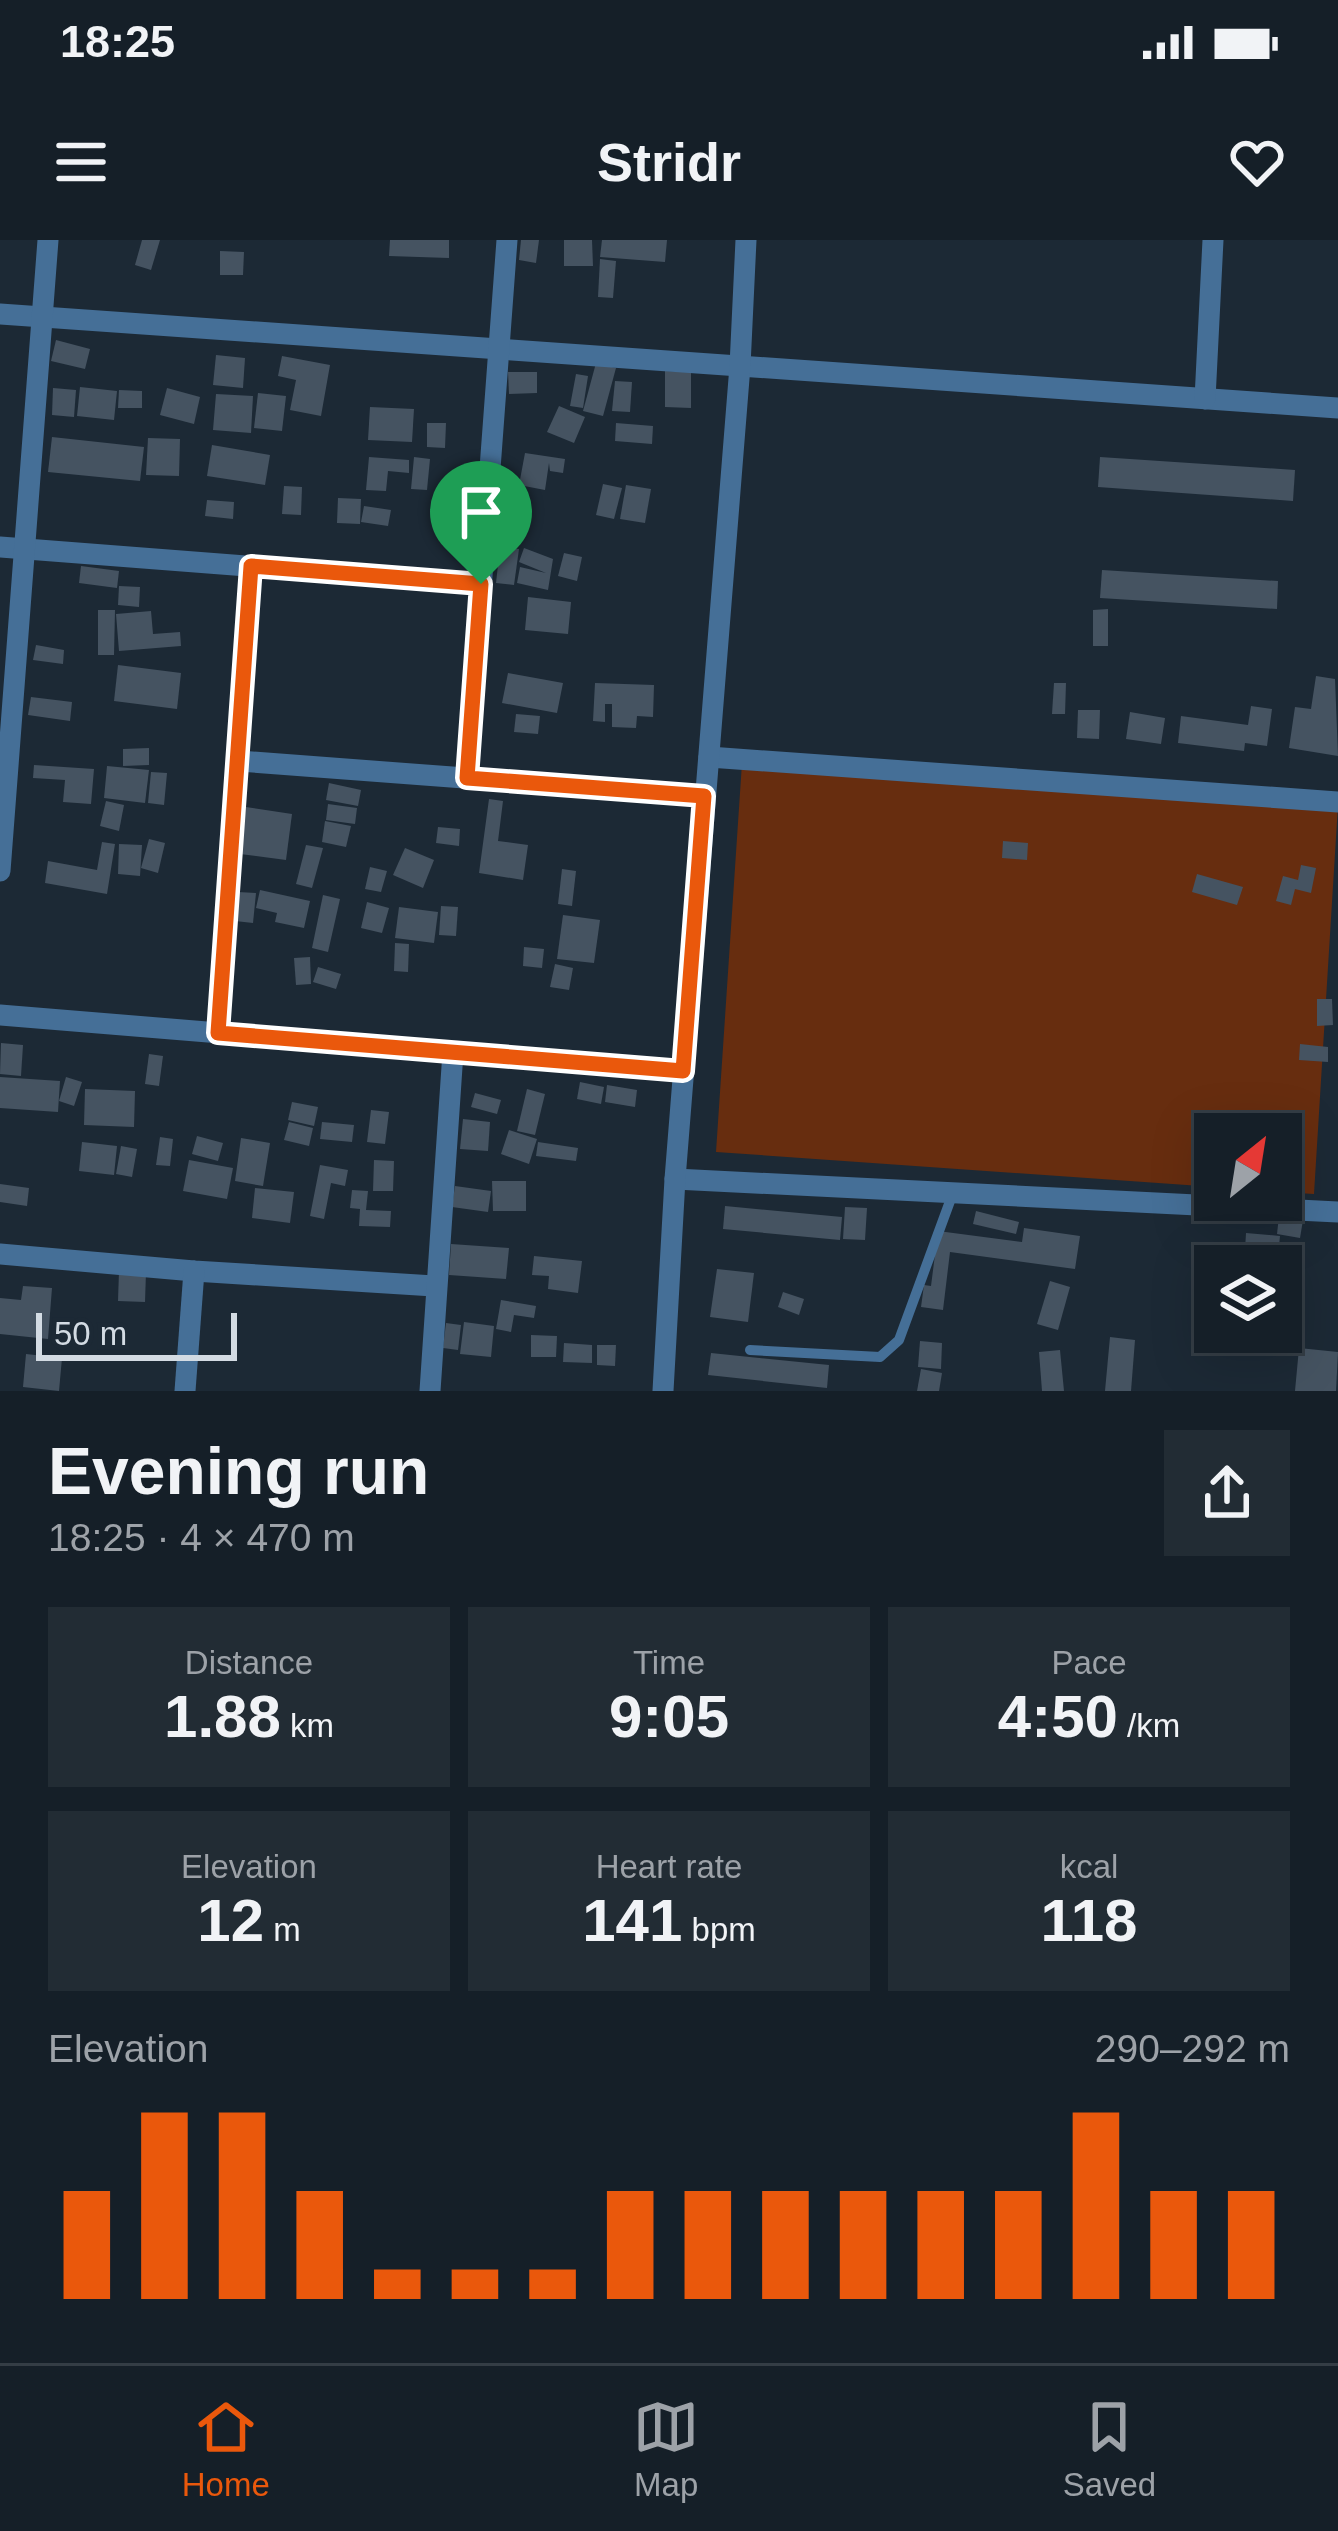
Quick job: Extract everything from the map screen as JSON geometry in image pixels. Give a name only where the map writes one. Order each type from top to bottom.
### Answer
[{"type":"street","points":[[0,871],[48,240]]},
{"type":"street","points":[[467,778],[507,240]]},
{"type":"street","points":[[663,1391],[674,1179],[740,366],[746,240]]},
{"type":"street","points":[[1205,399],[1213,240]]},
{"type":"street","points":[[0,314],[1338,408]]},
{"type":"street","points":[[0,547],[481,584]]},
{"type":"street","points":[[218,1033],[251,566]]},
{"type":"street","points":[[709,758],[1338,802]]},
{"type":"street","points":[[239,761],[704,796]]},
{"type":"street","points":[[0,1015],[683,1071]]},
{"type":"street","points":[[430,1391],[453,1052]]},
{"type":"street","points":[[674,1179],[1338,1212]]},
{"type":"street","points":[[0,1254],[434,1286]]},
{"type":"street","points":[[185,1391],[194,1271]]},
{"type":"lane","points":[[750,1350],[880,1358],[890,1351],[899,1340],[952,1192]]},
{"type":"shaded area","points":[[742,763],[1338,805],[1314,1194],[1302,1193],[1302,1113],[1194,1113],[1194,1186],[716,1152]]},
{"type":"building","points":[[142,240],[160,240],[151,270],[135,265]]},
{"type":"building","points":[[390,240],[449,240],[449,258],[389,256]]},
{"type":"building","points":[[521,240],[539,240],[536,263],[519,260]]},
{"type":"building","points":[[564,240],[592,240],[593,266],[564,266]]},
{"type":"building","points":[[602,240],[667,240],[665,262],[600,257]]},
{"type":"building","points":[[220,251],[244,252],[243,275],[220,275]]},
{"type":"building","points":[[600,259],[616,261],[613,298],[598,297]]},
{"type":"building","points":[[56,340],[90,349],[85,369],[51,361]]},
{"type":"building","points":[[216,355],[245,358],[243,388],[213,385]]},
{"type":"building","points":[[282,356],[330,365],[321,416],[290,410],[296,380],[278,376]]},
{"type":"building","points":[[596,363],[616,368],[603,416],[583,411]]},
{"type":"building","points":[[665,371],[691,372],[691,408],[665,407]]},
{"type":"building","points":[[508,372],[537,372],[537,393],[509,394]]},
{"type":"building","points":[[576,374],[588,376],[583,408],[570,406]]},
{"type":"building","points":[[615,381],[632,382],[630,412],[612,411]]},
{"type":"building","points":[[80,387],[117,391],[114,420],[77,416]]},
{"type":"building","points":[[53,388],[76,390],[74,417],[52,415]]},
{"type":"building","points":[[167,388],[200,397],[194,424],[160,415]]},
{"type":"building","points":[[119,390],[142,391],[142,408],[118,408]]},
{"type":"building","points":[[258,393],[286,396],[282,431],[254,428]]},
{"type":"building","points":[[216,394],[253,396],[251,433],[213,430]]},
{"type":"building","points":[[559,406],[585,417],[574,443],[547,432]]},
{"type":"building","points":[[370,407],[414,409],[412,442],[368,440]]},
{"type":"building","points":[[427,423],[446,423],[445,448],[427,447]]},
{"type":"building","points":[[616,423],[653,426],[652,444],[615,441]]},
{"type":"building","points":[[52,437],[144,447],[140,481],[48,472]]},
{"type":"building","points":[[148,438],[180,439],[179,476],[146,475]]},
{"type":"building","points":[[212,445],[270,455],[265,485],[207,476]]},
{"type":"building","points":[[525,453],[565,459],[563,473],[550,471],[549,463],[545,490],[519,485]]},
{"type":"building","points":[[369,457],[409,460],[409,473],[388,471],[386,491],[366,490]]},
{"type":"building","points":[[414,457],[430,459],[427,490],[411,489]]},
{"type":"building","points":[[1100,457],[1295,470],[1293,501],[1098,487]]},
{"type":"building","points":[[603,484],[622,488],[614,519],[596,515]]},
{"type":"building","points":[[626,485],[651,489],[645,523],[620,519]]},
{"type":"building","points":[[284,486],[302,487],[301,515],[282,514]]},
{"type":"building","points":[[338,498],[361,499],[360,524],[337,523]]},
{"type":"building","points":[[207,500],[234,502],[233,519],[205,516]]},
{"type":"building","points":[[364,506],[391,510],[388,526],[361,522]]},
{"type":"building","points":[[500,547],[519,549],[514,585],[496,583]]},
{"type":"building","points":[[524,548],[553,559],[548,590],[517,583],[520,567],[546,573],[519,562]]},
{"type":"building","points":[[564,553],[582,557],[577,581],[558,576]]},
{"type":"building","points":[[81,566],[119,571],[117,588],[79,583]]},
{"type":"building","points":[[1102,570],[1278,581],[1277,609],[1100,598]]},
{"type":"building","points":[[119,586],[140,587],[139,607],[118,605]]},
{"type":"building","points":[[528,597],[571,602],[568,634],[525,630]]},
{"type":"building","points":[[1108,609],[1108,646],[1093,646],[1093,610]]},
{"type":"building","points":[[98,610],[115,610],[114,655],[98,655]]},
{"type":"building","points":[[151,611],[153,634],[180,632],[181,646],[119,651],[116,614]]},
{"type":"building","points":[[36,645],[64,650],[63,664],[33,660]]},
{"type":"building","points":[[118,665],[181,673],[177,709],[114,701]]},
{"type":"building","points":[[508,673],[563,683],[557,713],[502,703]]},
{"type":"building","points":[[1316,676],[1335,679],[1338,756],[1289,748],[1295,707],[1311,709]]},
{"type":"building","points":[[595,683],[654,685],[653,717],[637,716],[636,728],[612,727],[612,704],[605,704],[605,722],[593,721]]},
{"type":"building","points":[[1054,683],[1066,683],[1065,714],[1052,714]]},
{"type":"building","points":[[31,697],[72,702],[70,721],[28,715]]},
{"type":"building","points":[[1251,706],[1272,709],[1267,746],[1245,743],[1244,751],[1178,743],[1181,716],[1248,725]]},
{"type":"building","points":[[1078,710],[1100,710],[1099,739],[1077,738]]},
{"type":"building","points":[[1130,712],[1165,718],[1161,744],[1126,739]]},
{"type":"building","points":[[516,714],[540,716],[538,734],[514,732]]},
{"type":"building","points":[[149,748],[149,765],[123,766],[123,749]]},
{"type":"building","points":[[34,765],[94,769],[91,804],[63,802],[65,780],[33,778]]},
{"type":"building","points":[[107,766],[149,770],[145,803],[104,798]]},
{"type":"building","points":[[151,772],[167,773],[164,805],[148,803]]},
{"type":"building","points":[[329,783],[361,790],[358,806],[326,800]]},
{"type":"building","points":[[489,799],[503,801],[498,841],[528,845],[523,880],[479,873]]},
{"type":"building","points":[[106,801],[124,805],[119,831],[100,826]]},
{"type":"building","points":[[328,804],[357,808],[355,824],[326,820]]},
{"type":"building","points":[[246,807],[292,814],[286,860],[240,854]]},
{"type":"building","points":[[325,821],[351,826],[346,847],[322,842]]},
{"type":"building","points":[[438,827],[460,829],[459,846],[436,843]]},
{"type":"building","points":[[149,839],[165,843],[158,873],[141,868]]},
{"type":"building","points":[[1003,841],[1028,843],[1027,860],[1002,858]]},
{"type":"building","points":[[102,842],[115,844],[107,894],[45,883],[48,861],[97,870]]},
{"type":"building","points":[[119,844],[142,845],[140,876],[118,874]]},
{"type":"building","points":[[306,845],[323,848],[312,888],[296,884]]},
{"type":"building","points":[[405,848],[434,860],[423,888],[393,875]]},
{"type":"building","points":[[1301,865],[1316,868],[1311,893],[1295,889],[1291,905],[1276,901],[1283,876],[1298,880]]},
{"type":"building","points":[[370,867],[387,871],[381,892],[365,889]]},
{"type":"building","points":[[562,869],[576,871],[572,906],[558,904]]},
{"type":"building","points":[[1197,874],[1243,887],[1237,905],[1192,892]]},
{"type":"building","points":[[260,890],[310,901],[304,928],[275,922],[277,913],[256,908]]},
{"type":"building","points":[[238,892],[256,893],[253,923],[235,921]]},
{"type":"building","points":[[323,895],[340,899],[328,952],[312,948]]},
{"type":"building","points":[[367,902],[389,908],[382,933],[361,928]]},
{"type":"building","points":[[441,906],[458,907],[456,936],[439,935]]},
{"type":"building","points":[[399,907],[438,912],[434,943],[395,938]]},
{"type":"building","points":[[563,915],[600,920],[594,963],[557,959]]},
{"type":"building","points":[[395,943],[409,944],[408,972],[394,971]]},
{"type":"building","points":[[524,947],[544,949],[542,968],[523,966]]},
{"type":"building","points":[[310,957],[311,984],[296,985],[294,958]]},
{"type":"building","points":[[555,964],[573,968],[569,990],[550,987]]},
{"type":"building","points":[[318,967],[341,974],[336,989],[313,982]]},
{"type":"building","points":[[1317,999],[1332,999],[1333,1025],[1317,1026]]},
{"type":"building","points":[[1,1043],[23,1045],[21,1076],[0,1074]]},
{"type":"building","points":[[1300,1044],[1328,1047],[1328,1062],[1299,1060]]},
{"type":"building","points":[[149,1054],[163,1056],[159,1086],[145,1084]]},
{"type":"building","points":[[0,1077],[60,1081],[58,1112],[0,1108]]},
{"type":"building","points":[[66,1077],[82,1082],[74,1106],[59,1101]]},
{"type":"building","points":[[580,1082],[604,1087],[601,1104],[577,1099]]},
{"type":"building","points":[[607,1085],[637,1090],[635,1107],[605,1102]]},
{"type":"building","points":[[85,1089],[135,1091],[134,1127],[84,1125]]},
{"type":"building","points":[[527,1089],[545,1094],[535,1135],[517,1131]]},
{"type":"building","points":[[475,1093],[501,1100],[497,1114],[471,1107]]},
{"type":"building","points":[[292,1102],[318,1107],[314,1126],[288,1120]]},
{"type":"building","points":[[371,1110],[389,1112],[385,1144],[367,1142]]},
{"type":"building","points":[[463,1119],[490,1122],[488,1151],[460,1149]]},
{"type":"building","points":[[289,1122],[313,1128],[309,1146],[284,1140]]},
{"type":"building","points":[[322,1122],[354,1125],[352,1142],[320,1139]]},
{"type":"building","points":[[509,1130],[537,1139],[529,1164],[501,1154]]},
{"type":"building","points":[[197,1136],[223,1143],[218,1161],[192,1154]]},
{"type":"building","points":[[160,1137],[173,1139],[170,1166],[156,1165]]},
{"type":"building","points":[[241,1138],[270,1143],[263,1186],[235,1181]]},
{"type":"building","points":[[82,1142],[117,1146],[114,1175],[79,1171]]},
{"type":"building","points":[[538,1142],[578,1148],[576,1161],[536,1156]]},
{"type":"building","points":[[121,1146],[137,1149],[132,1177],[116,1174]]},
{"type":"building","points":[[189,1160],[233,1168],[227,1199],[183,1191]]},
{"type":"building","points":[[374,1160],[394,1161],[393,1191],[373,1191]]},
{"type":"building","points":[[320,1165],[348,1170],[345,1186],[331,1183],[324,1219],[310,1216]]},
{"type":"building","points":[[492,1181],[526,1181],[526,1211],[493,1211]]},
{"type":"building","points":[[0,1184],[29,1188],[27,1206],[0,1202]]},
{"type":"building","points":[[455,1186],[491,1191],[488,1212],[452,1207]]},
{"type":"building","points":[[255,1188],[294,1192],[290,1223],[252,1218]]},
{"type":"building","points":[[352,1190],[368,1191],[366,1210],[391,1211],[390,1227],[359,1226],[360,1209],[350,1208]]},
{"type":"building","points":[[725,1206],[842,1217],[840,1240],[723,1229]]},
{"type":"building","points":[[845,1207],[867,1208],[865,1240],[843,1239]]},
{"type":"building","points":[[976,1211],[1019,1222],[1016,1234],[973,1224]]},
{"type":"building","points":[[1303,1220],[1300,1238],[1277,1234],[1278,1221]]},
{"type":"building","points":[[1024,1228],[1080,1236],[1075,1269],[950,1252],[943,1310],[921,1307],[924,1285],[931,1286],[938,1231],[1022,1242]]},
{"type":"building","points":[[1246,1233],[1280,1236],[1279,1245],[1245,1245]]},
{"type":"building","points":[[451,1244],[509,1248],[506,1279],[449,1275]]},
{"type":"building","points":[[534,1256],[582,1261],[578,1293],[548,1289],[549,1276],[532,1275]]},
{"type":"building","points":[[717,1269],[754,1273],[748,1322],[710,1317]]},
{"type":"building","points":[[119,1271],[146,1272],[145,1302],[118,1301]]},
{"type":"building","points":[[1050,1281],[1070,1287],[1058,1330],[1037,1324]]},
{"type":"building","points":[[23,1286],[52,1288],[48,1339],[0,1334],[0,1298],[21,1300]]},
{"type":"building","points":[[783,1292],[804,1299],[799,1315],[778,1307]]},
{"type":"building","points":[[501,1300],[536,1306],[534,1318],[514,1315],[511,1332],[496,1329]]},
{"type":"building","points":[[464,1322],[494,1326],[491,1357],[460,1354]]},
{"type":"building","points":[[446,1323],[461,1325],[458,1350],[443,1348]]},
{"type":"building","points":[[531,1335],[557,1336],[556,1357],[531,1357]]},
{"type":"building","points":[[1110,1337],[1135,1340],[1131,1391],[1105,1391]]},
{"type":"building","points":[[920,1341],[942,1343],[941,1369],[918,1367]]},
{"type":"building","points":[[564,1343],[592,1345],[592,1363],[563,1362]]},
{"type":"building","points":[[597,1345],[616,1345],[615,1366],[597,1365]]},
{"type":"building","points":[[1302,1348],[1338,1352],[1336,1391],[1295,1391]]},
{"type":"building","points":[[1060,1350],[1064,1391],[1042,1391],[1039,1352]]},
{"type":"building","points":[[711,1353],[829,1365],[827,1388],[708,1375]]},
{"type":"building","points":[[26,1354],[62,1358],[59,1391],[23,1387]]},
{"type":"building","points":[[921,1369],[942,1373],[939,1391],[917,1391]]},
{"type":"route","points":[[251,566],[481,584],[467,778],[704,796],[683,1071],[218,1033],[251,566]]}]
